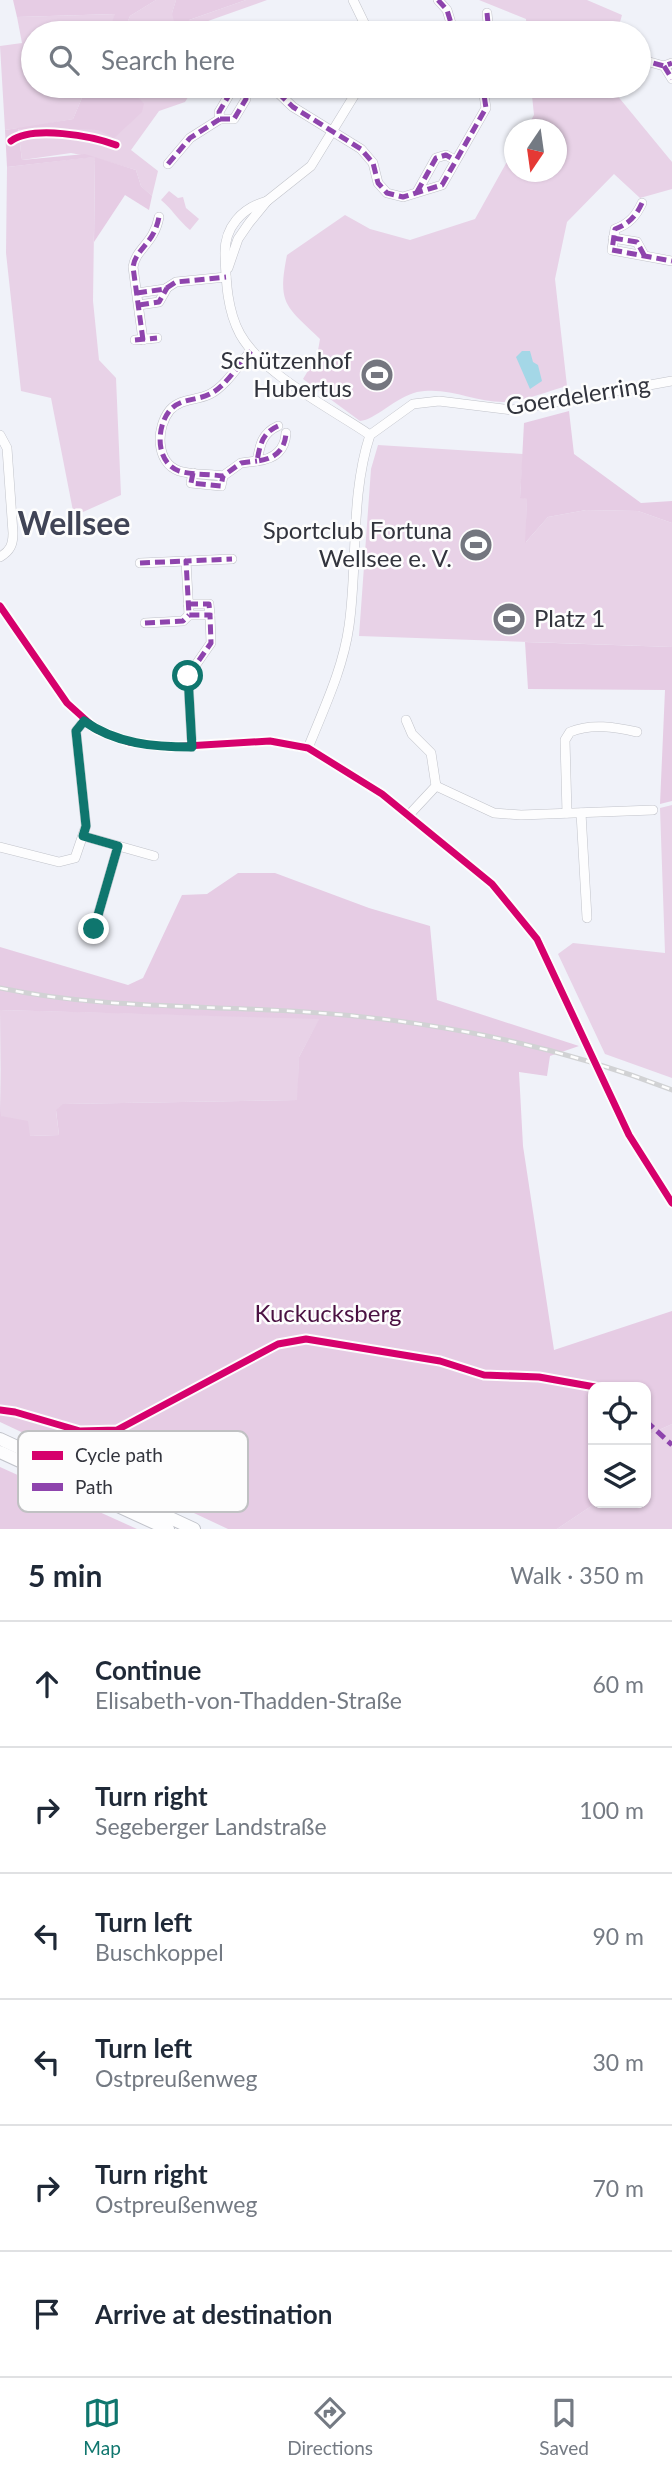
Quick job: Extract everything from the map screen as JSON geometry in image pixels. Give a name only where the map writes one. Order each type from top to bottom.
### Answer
[{"type":"highway","points":[[0,1438],[18,1446]]},
{"type":"highway","points":[[0,1452],[18,1460]]},
{"type":"highway","points":[[131,1512],[168,1529]]},
{"type":"highway","points":[[158,1512],[194,1529]]},
{"type":"street","points":[[353,0],[363,21]]},
{"type":"street","points":[[438,0],[447,10],[450,21]]},
{"type":"street","points":[[487,13],[488,21]]},
{"type":"street","points":[[668,65],[672,79]]},
{"type":"street","points":[[220,119],[219,112],[227,98]]},
{"type":"street","points":[[168,164],[190,138],[220,119],[234,119],[246,98]]},
{"type":"street","points":[[284,98],[293,107],[361,149],[373,163],[378,183],[387,193],[403,197],[442,185],[486,108],[484,98]]},
{"type":"street","points":[[308,748],[344,658],[362,461],[370,435],[271,368],[251,351],[239,332],[226,276],[225,250],[237,218],[250,206],[267,201],[311,166],[353,98]]},
{"type":"street","points":[[417,192],[436,158],[446,155],[455,160]]},
{"type":"street","points":[[642,203],[636,215],[625,226],[615,229],[612,250],[672,261]]},
{"type":"street","points":[[157,338],[139,340],[139,305],[134,261],[153,237],[159,217]]},
{"type":"street","points":[[137,293],[167,288],[176,282],[226,276]]},
{"type":"street","points":[[139,305],[159,302],[167,288]]},
{"type":"street","points":[[251,351],[216,390],[179,402],[165,418],[160,434],[162,452],[175,469],[223,475],[241,463],[257,461],[278,453],[284,446],[286,433]]},
{"type":"street","name":"Goerdelerring","points":[[370,435],[413,404],[439,401],[512,410],[672,381]]},
{"type":"street","points":[[257,461],[260,443],[278,426]]},
{"type":"street","points":[[0,435],[7,448],[13,533],[4,554]]},
{"type":"street","points":[[140,563],[232,559]]},
{"type":"street","points":[[186,561],[189,615]]},
{"type":"street","points":[[188,604],[209,604],[211,643],[188,676],[192,747]]},
{"type":"street","points":[[0,606],[4,619],[67,703],[84,721],[111,737],[129,742],[192,747],[270,741],[308,748],[374,788],[492,884],[537,939],[629,1135],[672,1203]]},
{"type":"street","points":[[145,623],[183,621],[189,615],[210,615]]},
{"type":"street","points":[[406,720],[412,734],[432,753],[436,786],[408,816]]},
{"type":"street","points":[[0,847],[58,862],[75,858],[86,826],[76,731],[84,721]]},
{"type":"street","points":[[567,813],[565,740],[569,732],[580,728],[614,727],[637,732]]},
{"type":"street","points":[[436,786],[494,813],[653,810]]},
{"type":"street","points":[[581,813],[587,918]]},
{"type":"street","points":[[83,836],[154,856]]},
{"type":"street","points":[[94,929],[118,846]]},
{"type":"shaded area","points":[[156,0],[176,0],[172,13],[189,20],[246,0],[267,0],[208,21],[128,21],[130,16]]},
{"type":"shaded area","points":[[479,0],[587,0],[622,15],[620,21],[526,19]]},
{"type":"shaded area","points":[[116,14],[113,21],[21,21],[21,38],[17,17]]},
{"type":"shaded area","points":[[21,43],[21,98],[82,98],[73,119],[24,128],[98,130],[100,98],[188,98],[185,102],[159,111],[131,150],[158,171],[152,196],[141,186],[136,170],[95,158],[93,301],[99,360],[116,378],[121,495],[74,516],[51,398],[21,391],[6,253],[7,167],[92,157],[71,153],[22,160],[18,128],[5,130],[0,46]]},
{"type":"shaded area","points":[[532,98],[619,98],[672,162],[672,189],[640,198],[614,174],[567,222],[555,279],[567,386],[511,402],[482,400],[439,391],[417,392],[360,421],[303,379],[317,356],[320,339],[287,303],[283,285],[287,255],[345,215],[370,229],[410,240],[475,219],[504,167],[504,182],[567,182],[567,119],[532,119],[534,115]]},
{"type":"shaded area","points":[[169,191],[178,198],[183,197],[186,208],[199,219],[190,230],[161,200]]},
{"type":"shaded area","name":"Sportclub Fortuna Wellsee e. V.","points":[[378,445],[523,454],[520,497],[527,499],[526,542],[548,517],[586,510],[638,511],[672,523],[672,647],[359,636],[371,469]]},
{"type":"shaded area","points":[[672,805],[672,1078],[605,1054],[558,954],[573,943],[665,953],[660,808]]},
{"type":"shaded area","points":[[0,1010],[320,1018],[299,1057],[298,1100],[64,1104],[56,1111],[59,1135],[29,1136],[1,1116]]},
{"type":"shaded area","points":[[672,1424],[672,1529],[557,1529],[588,1508],[651,1508],[651,1434]]},
{"type":"green space","points":[[13,0],[156,0],[130,16],[128,21],[112,21],[115,14],[17,17]]},
{"type":"green space","points":[[176,0],[246,0],[188,21],[174,21],[172,13]]},
{"type":"green space","points":[[82,98],[138,98],[144,104],[142,112],[114,138],[98,130],[18,129],[22,160],[85,154],[95,157],[7,167],[5,130],[73,119]]},
{"type":"green space","points":[[95,157],[136,170],[141,186],[152,196],[149,210],[125,195],[94,242]]},
{"type":"green space","points":[[569,411],[574,454],[641,503],[672,501],[672,523],[638,511],[586,510],[548,517],[525,543],[527,499],[520,498],[524,423]]},
{"type":"green space","points":[[525,642],[672,647],[672,801],[660,804],[665,690],[528,689]]},
{"type":"green space","name":"Kuckucksberg","points":[[238,873],[275,873],[369,908],[430,926],[437,1000],[579,1046],[550,1056],[547,1076],[519,1072],[523,1146],[554,1350],[672,1311],[672,1424],[651,1434],[651,1382],[588,1382],[588,1508],[557,1529],[228,1529],[192,1512],[248,1512],[248,1431],[19,1431],[0,1422],[0,1071],[1,1116],[28,1121],[30,1136],[59,1135],[56,1110],[63,1104],[297,1100],[299,1057],[319,1019],[0,1010],[0,947],[128,985],[143,978],[182,895],[207,894]]},
{"type":"green space","points":[[0,1467],[18,1475],[18,1512],[99,1512],[137,1529],[0,1529]]},
{"type":"water","points":[[522,351],[530,351],[533,362],[538,365],[542,381],[530,389],[516,357]]},
{"type":"railway","points":[[0,988],[76,1000],[306,1012],[446,1028],[583,1060],[672,1090]]},
{"type":"marked path","points":[[438,0],[447,10],[450,21]]},
{"type":"marked path","points":[[487,13],[488,21]]},
{"type":"marked path","points":[[651,62],[664,66],[672,63]]},
{"type":"marked path","points":[[664,66],[672,79]]},
{"type":"marked path","points":[[168,164],[190,138],[220,119],[219,112],[227,98]]},
{"type":"marked path","points":[[220,119],[234,119],[246,98]]},
{"type":"marked path","points":[[284,98],[293,107],[361,149],[373,163],[378,183],[387,193],[403,197],[442,185],[486,108],[484,98]]},
{"type":"marked path","points":[[417,192],[436,158],[446,155],[455,160]]},
{"type":"marked path","points":[[642,203],[632,219],[615,229],[612,250],[672,261]]},
{"type":"marked path","points":[[143,340],[133,267],[153,234],[159,217]]},
{"type":"marked path","points":[[613,238],[637,242],[644,255]]},
{"type":"marked path","points":[[137,293],[165,289],[176,282],[226,277]]},
{"type":"marked path","points":[[139,305],[159,302],[167,288]]},
{"type":"marked path","points":[[135,340],[157,338]]},
{"type":"marked path","points":[[251,351],[216,390],[179,403],[170,410],[162,425],[160,444],[171,466],[184,472],[223,476],[241,463],[257,461]]},
{"type":"marked path","points":[[278,426],[265,436],[257,461],[278,453],[286,433]]},
{"type":"marked path","points":[[193,473],[191,483],[221,486],[223,476]]},
{"type":"marked path","points":[[192,747],[188,676],[211,643],[210,615],[189,615],[186,561],[232,559]]},
{"type":"marked path","points":[[140,563],[186,561]]},
{"type":"marked path","points":[[188,604],[209,604],[210,615]]},
{"type":"marked path","points":[[145,623],[183,621],[189,615]]},
{"type":"marked path","points":[[651,1426],[672,1445]]},
{"type":"cycle path","points":[[11,141],[21,136],[48,133],[93,138],[116,145]]},
{"type":"cycle path","points":[[0,606],[67,703],[97,730],[129,742],[170,747],[270,741],[308,748],[382,794],[492,884],[537,939],[629,1135],[672,1203]]},
{"type":"cycle path","points":[[0,1410],[80,1431],[117,1430],[278,1344],[306,1339],[440,1361],[484,1375],[539,1377],[588,1386]]},
{"type":"place","name":"Schützenhof Hubertus","points":[[377,375]]},
{"type":"place","name":"Sportclub Fortuna Wellsee e. V.","points":[[476,545]]},
{"type":"place","name":"Platz 1","points":[[509,619]]},
{"type":"district","name":"Wellsee","points":[[74,524]]},
{"type":"route","points":[[94,929],[118,846],[83,836],[86,826],[76,731],[84,721],[111,737],[129,742],[192,747],[188,676]]}]
